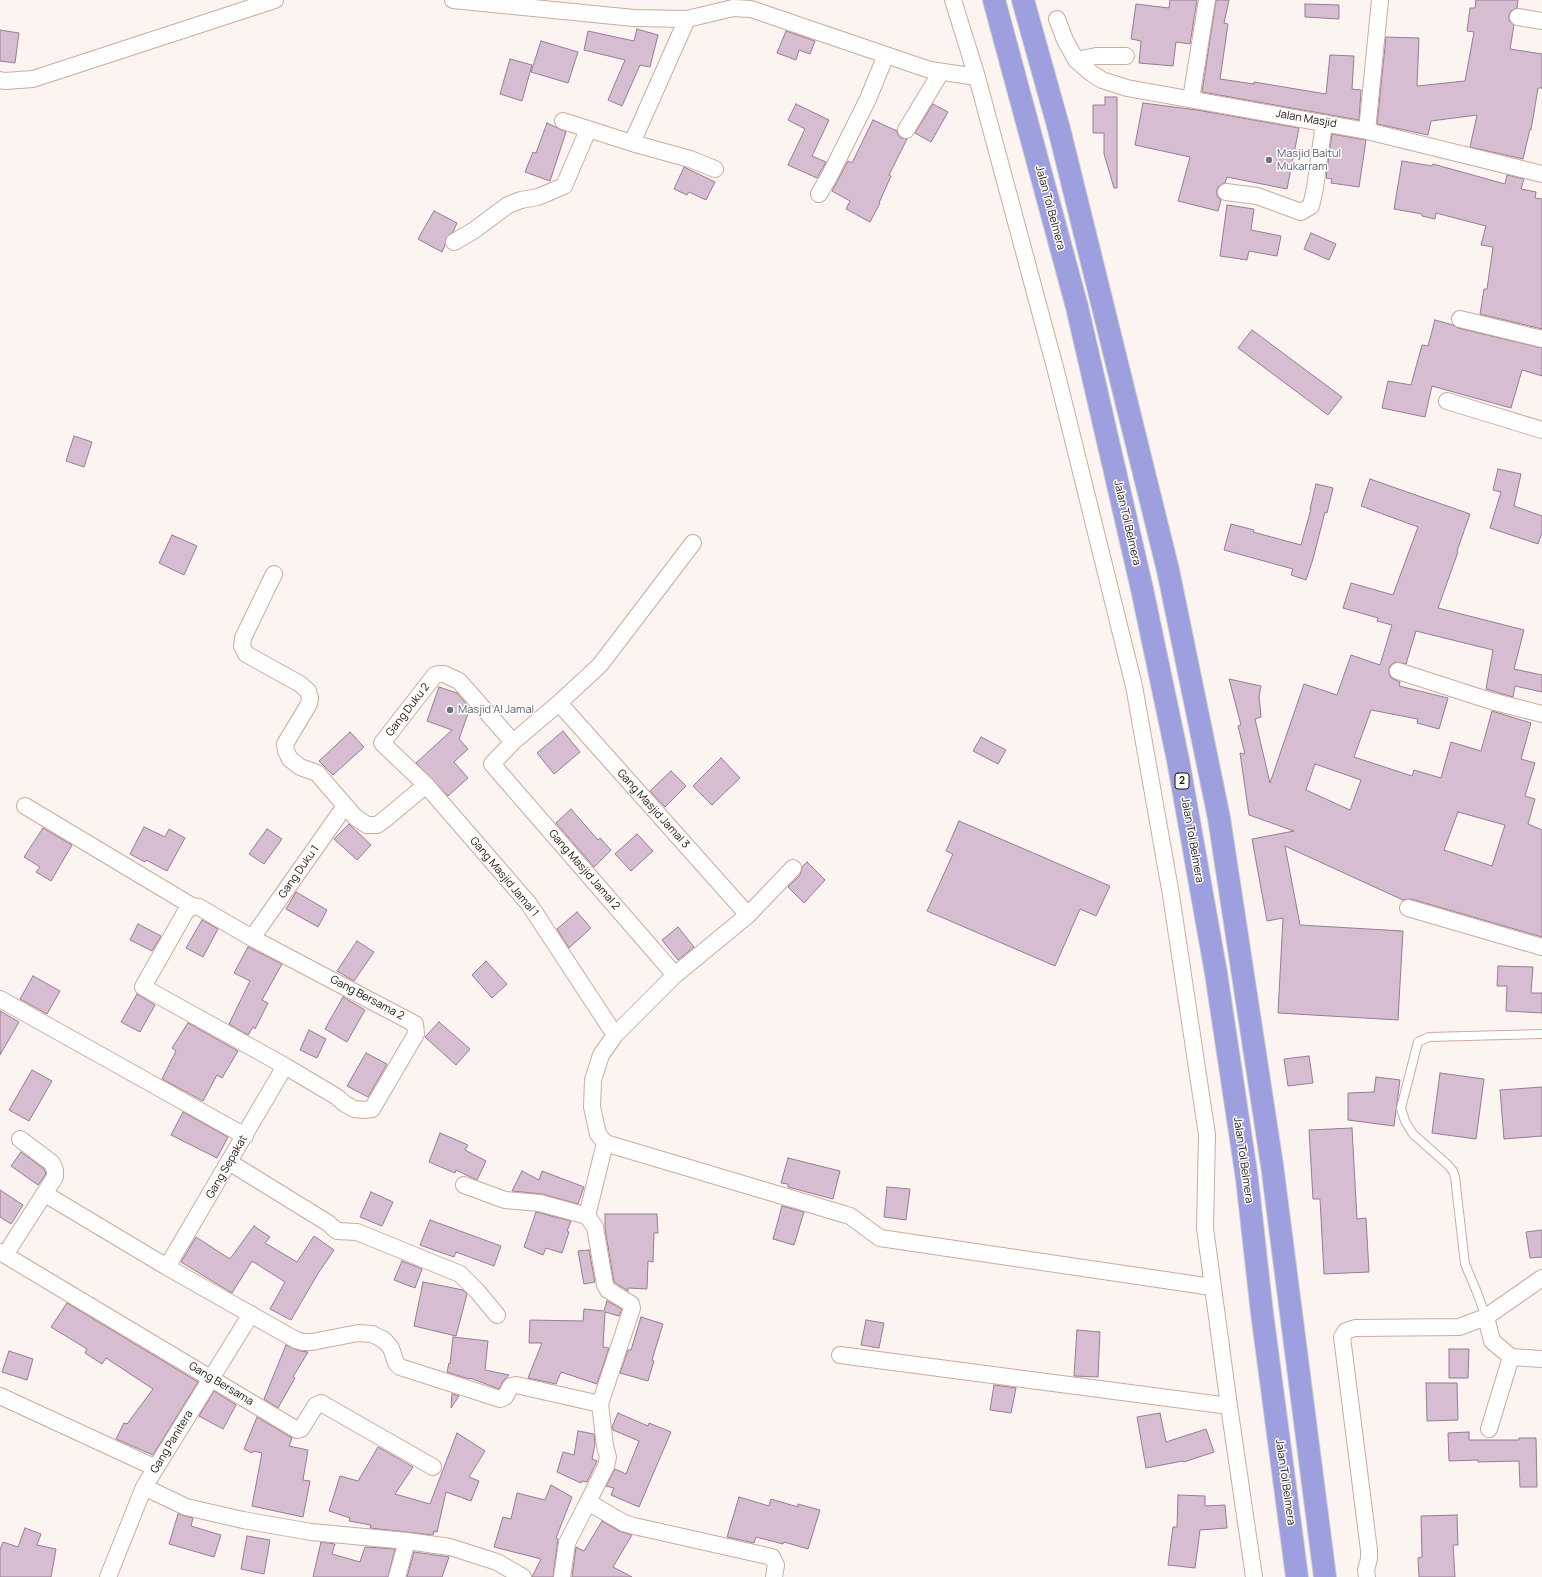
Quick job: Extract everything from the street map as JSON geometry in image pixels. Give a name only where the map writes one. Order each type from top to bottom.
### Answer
[{"type":"highway","name":"Jalan Tol Belmera","points":[[994,0],[1077,307],[1142,589],[1178,760],[1216,973],[1246,1171],[1262,1313],[1297,1577]]},
{"type":"highway","points":[[1023,0],[1059,129],[1168,570],[1219,818],[1272,1165],[1325,1577]]},
{"type":"street","points":[[0,80],[5,82],[33,79],[275,0]]},
{"type":"street","points":[[452,0],[634,18],[687,19],[733,8],[751,9],[941,72],[977,76]]},
{"type":"street","points":[[953,0],[977,76],[1056,371],[1134,686],[1171,895],[1208,1136],[1205,1228],[1212,1287],[1254,1577]]},
{"type":"street","points":[[1191,99],[1207,0]]},
{"type":"street","points":[[1367,131],[1380,0]]},
{"type":"street","points":[[1518,17],[1542,21]]},
{"type":"street","points":[[632,143],[687,19]]},
{"type":"street","points":[[1057,19],[1065,40],[1076,60],[1096,56],[1126,56]]},
{"type":"street","points":[[819,194],[868,99],[886,55]]},
{"type":"street","name":"Jalan Masjid","points":[[1076,60],[1102,80],[1127,88],[1367,131],[1542,174]]},
{"type":"street","points":[[906,130],[941,72]]},
{"type":"street","points":[[563,121],[588,130],[690,159],[715,169]]},
{"type":"street","points":[[1226,192],[1257,196],[1301,212],[1311,206],[1324,123]]},
{"type":"street","points":[[454,242],[474,230],[508,205],[521,200],[538,197],[564,186],[588,130]]},
{"type":"street","points":[[1460,319],[1542,339]]},
{"type":"street","points":[[1447,401],[1542,430]]},
{"type":"street","points":[[513,742],[559,704],[600,665],[693,543]]},
{"type":"street","points":[[274,574],[243,638],[242,646],[246,654],[300,684],[308,691],[310,698],[309,704],[285,744],[286,751],[290,759],[300,767],[317,773],[355,817],[367,825],[377,825],[426,785]]},
{"type":"street","points":[[1398,671],[1491,701],[1542,714]]},
{"type":"street","name":"Gang Duku 2","points":[[426,785],[382,743],[435,675],[444,674],[459,681],[513,742]]},
{"type":"street","name":"Gang Masjid Jamal 3","points":[[559,704],[748,915]]},
{"type":"street","name":"Gang Masjid Jamal 2","points":[[513,742],[492,764],[675,976]]},
{"type":"street","name":"Gang Masjid Jamal 1","points":[[426,785],[529,904],[615,1035]]},
{"type":"street","points":[[25,806],[192,906]]},
{"type":"street","name":"Gang Duku 1","points":[[252,938],[345,806]]},
{"type":"street","points":[[793,868],[748,915],[675,976],[615,1035],[601,1055],[593,1080],[592,1107],[598,1134],[605,1143],[840,1212],[850,1216],[880,1238],[1212,1287]]},
{"type":"street","name":"Gang Bersama 2","points":[[192,906],[199,907],[252,938],[415,1024],[416,1034],[372,1109],[354,1109],[285,1066],[142,987],[186,911],[192,906]]},
{"type":"street","points":[[1408,908],[1542,947]]},
{"type":"street","points":[[0,999],[245,1136]]},
{"type":"street","name":"Gang Sepakat","points":[[167,1267],[285,1066]]},
{"type":"street","points":[[2,1254],[45,1194],[55,1177],[55,1170],[52,1163],[20,1139]]},
{"type":"street","points":[[587,1216],[605,1143]]},
{"type":"street","points":[[229,1162],[328,1223],[337,1231],[357,1232],[460,1274],[468,1281],[497,1315]]},
{"type":"street","points":[[464,1185],[505,1200],[540,1203],[587,1216],[595,1227],[605,1285],[608,1290],[631,1304],[632,1308],[600,1404],[605,1446],[608,1457],[606,1466],[567,1543],[562,1577]]},
{"type":"street","points":[[45,1194],[167,1267],[296,1340],[312,1342],[358,1333],[372,1334],[384,1340],[391,1348],[396,1363],[400,1367],[500,1399],[505,1397],[512,1386],[516,1385],[600,1404]]},
{"type":"street","name":"Gang Bersama","points":[[2,1254],[297,1430],[301,1429],[316,1405],[320,1403],[433,1467]]},
{"type":"street","points":[[1367,1577],[1366,1570],[1369,1559],[1342,1337],[1346,1331],[1355,1328],[1458,1327],[1486,1317],[1542,1278]]},
{"type":"street","name":"Gang Panitera","points":[[108,1577],[144,1487],[251,1314]]},
{"type":"street","points":[[1486,1317],[1492,1341],[1511,1357],[1542,1359]]},
{"type":"street","points":[[840,1355],[1229,1406]]},
{"type":"street","points":[[1489,1429],[1511,1357]]},
{"type":"street","points":[[0,1396],[156,1468]]},
{"type":"street","points":[[144,1487],[186,1506],[243,1520],[311,1532],[407,1541],[450,1547],[497,1562],[523,1577]]},
{"type":"street","points":[[588,1502],[624,1523],[634,1526],[772,1557],[776,1565],[774,1577]]},
{"type":"street","points":[[397,1577],[407,1541]]},
{"type":"lane","points":[[1486,1317],[1464,1264],[1455,1177],[1453,1171],[1413,1134],[1405,1121],[1401,1108],[1418,1042],[1429,1037],[1542,1034]]},
{"type":"building","points":[[1170,0],[1197,0],[1190,44],[1176,42],[1173,66],[1139,63],[1141,41],[1131,39],[1136,4],[1169,8]]},
{"type":"building","points":[[1216,0],[1229,0],[1224,23],[1228,24],[1220,79],[1254,84],[1254,82],[1326,94],[1330,55],[1354,56],[1352,89],[1361,90],[1359,120],[1202,92]]},
{"type":"building","points":[[1476,0],[1518,0],[1517,8],[1511,11],[1509,15],[1509,21],[1514,25],[1510,49],[1542,54],[1542,88],[1538,88],[1531,130],[1530,129],[1523,159],[1470,147],[1477,115],[1431,121],[1428,135],[1377,124],[1386,37],[1419,38],[1417,86],[1465,81],[1474,32],[1467,31],[1470,8],[1475,8]]},
{"type":"building","points":[[1305,4],[1339,5],[1339,19],[1305,17]]},
{"type":"building","points":[[637,29],[658,35],[650,67],[640,65],[622,106],[608,100],[625,60],[584,50],[588,31],[634,41]]},
{"type":"building","points":[[0,30],[19,33],[15,63],[0,61]]},
{"type":"building","points":[[786,31],[815,41],[810,54],[799,50],[796,60],[777,53]]},
{"type":"building","points":[[541,41],[578,52],[568,83],[531,72]]},
{"type":"building","points":[[510,59],[532,65],[522,101],[500,94]]},
{"type":"building","points":[[1105,97],[1117,97],[1117,188],[1114,188],[1104,154],[1104,133],[1093,133],[1093,105],[1105,105]]},
{"type":"building","points":[[1143,103],[1197,110],[1299,128],[1287,189],[1227,177],[1225,183],[1219,186],[1217,190],[1217,196],[1221,200],[1218,211],[1178,201],[1190,157],[1135,145]]},
{"type":"building","points":[[796,104],[829,120],[812,156],[826,162],[817,178],[788,165],[805,129],[788,120]]},
{"type":"building","points":[[933,104],[948,112],[931,142],[915,133]]},
{"type":"building","points":[[873,120],[897,131],[901,138],[907,139],[889,175],[891,176],[880,203],[870,222],[846,209],[850,201],[832,191],[848,161],[852,163]]},
{"type":"building","points":[[547,123],[566,132],[550,181],[525,172],[533,152],[536,153]]},
{"type":"building","points":[[1332,134],[1366,140],[1359,187],[1331,183],[1332,179],[1326,178]]},
{"type":"building","points":[[1402,161],[1432,166],[1433,164],[1505,184],[1507,175],[1524,179],[1521,189],[1536,192],[1535,198],[1542,199],[1542,329],[1480,314],[1484,289],[1487,289],[1493,247],[1481,245],[1486,226],[1436,213],[1435,219],[1422,216],[1422,214],[1394,209]]},
{"type":"building","points":[[684,167],[715,182],[706,200],[689,192],[687,195],[674,189]]},
{"type":"building","points":[[1227,205],[1254,209],[1251,230],[1281,236],[1277,256],[1249,251],[1247,260],[1220,256]]},
{"type":"building","points":[[434,211],[457,223],[453,232],[446,238],[442,252],[418,239]]},
{"type":"building","points":[[1311,233],[1336,244],[1329,260],[1304,249]]},
{"type":"building","points":[[1435,320],[1458,328],[1542,348],[1542,376],[1522,370],[1511,408],[1432,386],[1425,417],[1382,408],[1388,381],[1411,385],[1422,345],[1428,346]]},
{"type":"building","points":[[1252,330],[1342,397],[1328,415],[1238,348]]},
{"type":"building","points":[[74,436],[92,442],[84,467],[66,461]]},
{"type":"building","points":[[1498,469],[1521,474],[1514,506],[1542,516],[1542,533],[1538,544],[1490,528],[1501,492],[1493,490]]},
{"type":"building","points":[[1370,479],[1470,514],[1438,608],[1524,630],[1514,669],[1542,675],[1542,692],[1515,686],[1513,697],[1486,689],[1493,650],[1416,631],[1406,664],[1396,662],[1392,664],[1389,668],[1389,673],[1391,678],[1400,682],[1399,686],[1448,698],[1439,729],[1417,723],[1418,719],[1371,710],[1354,757],[1412,776],[1414,770],[1441,778],[1451,742],[1481,751],[1492,711],[1531,723],[1521,759],[1535,763],[1525,796],[1535,799],[1528,824],[1542,830],[1542,937],[1411,899],[1403,900],[1285,846],[1300,925],[1403,931],[1398,1020],[1278,1013],[1283,918],[1267,921],[1252,839],[1294,831],[1249,815],[1240,753],[1245,754],[1238,726],[1241,725],[1229,679],[1261,686],[1259,696],[1261,717],[1255,719],[1270,783],[1304,684],[1337,695],[1351,655],[1380,665],[1392,625],[1377,621],[1378,618],[1343,608],[1351,583],[1393,595],[1418,527],[1361,506]],"holes":[[[1315,764],[1361,780],[1350,810],[1306,790]],[[1458,812],[1505,825],[1492,866],[1444,850]]]},
{"type":"building","points":[[1316,484],[1333,488],[1327,513],[1325,512],[1306,580],[1291,575],[1293,569],[1224,550],[1231,524],[1254,530],[1253,532],[1301,545]]},
{"type":"building","points":[[172,535],[197,546],[184,575],[159,563]]},
{"type":"building","points":[[439,687],[457,693],[470,708],[459,739],[468,749],[454,762],[468,778],[448,796],[416,763],[452,730],[427,721]]},
{"type":"building","points":[[563,731],[580,752],[554,774],[537,753]]},
{"type":"building","points":[[350,732],[364,747],[333,775],[319,761]]},
{"type":"building","points":[[981,737],[1006,750],[998,764],[973,751]]},
{"type":"building","points":[[721,758],[740,778],[712,805],[693,786]]},
{"type":"building","points":[[671,771],[686,786],[665,807],[650,791]]},
{"type":"building","points":[[571,809],[598,840],[600,838],[611,850],[594,867],[556,823]]},
{"type":"building","points":[[959,821],[1110,886],[1096,916],[1080,909],[1055,966],[927,911],[953,854],[946,851]]},
{"type":"building","points":[[349,824],[371,845],[357,860],[334,839]]},
{"type":"building","points":[[144,827],[165,837],[169,829],[185,838],[167,871],[146,860],[145,862],[130,854]]},
{"type":"building","points":[[43,828],[72,845],[51,881],[36,872],[40,867],[24,857]]},
{"type":"building","points":[[267,829],[282,839],[264,864],[249,854]]},
{"type":"building","points":[[637,834],[653,851],[631,871],[615,854]]},
{"type":"building","points":[[807,862],[825,880],[804,903],[788,887],[800,875],[802,867]]},
{"type":"building","points":[[296,892],[327,910],[318,927],[286,909]]},
{"type":"building","points":[[577,912],[591,928],[569,948],[557,929]]},
{"type":"building","points":[[202,920],[218,929],[203,957],[186,948]]},
{"type":"building","points":[[138,924],[161,936],[152,951],[130,940]]},
{"type":"building","points":[[678,927],[694,947],[678,960],[662,940]]},
{"type":"building","points":[[357,941],[374,952],[354,981],[337,971]]},
{"type":"building","points":[[248,947],[282,964],[262,1000],[268,1003],[255,1029],[253,1027],[248,1035],[229,1024],[250,981],[234,973]]},
{"type":"building","points":[[486,961],[507,984],[492,998],[472,975]]},
{"type":"building","points":[[1498,966],[1533,967],[1531,993],[1542,993],[1542,1013],[1506,1011],[1507,986],[1497,986]]},
{"type":"building","points":[[33,976],[60,991],[47,1014],[20,999]]},
{"type":"building","points":[[137,994],[155,1005],[140,1032],[121,1022]]},
{"type":"building","points":[[343,997],[365,1010],[347,1042],[325,1029]]},
{"type":"building","points":[[0,1011],[19,1022],[0,1055]]},
{"type":"building","points":[[439,1022],[470,1049],[456,1065],[425,1037]]},
{"type":"building","points":[[188,1023],[238,1051],[222,1078],[217,1075],[203,1101],[162,1079],[176,1051],[172,1048]]},
{"type":"building","points":[[309,1030],[326,1039],[317,1058],[300,1050]]},
{"type":"building","points":[[366,1053],[387,1064],[368,1097],[347,1086]]},
{"type":"building","points":[[1309,1056],[1313,1083],[1288,1086],[1284,1059]]},
{"type":"building","points":[[32,1070],[52,1081],[29,1121],[9,1110]]},
{"type":"building","points":[[1440,1073],[1484,1079],[1476,1139],[1432,1133]]},
{"type":"building","points":[[1376,1077],[1400,1080],[1394,1126],[1348,1120],[1348,1093],[1374,1092]]},
{"type":"building","points":[[1542,1087],[1542,1136],[1504,1139],[1500,1090]]},
{"type":"building","points":[[183,1112],[228,1137],[217,1158],[171,1135]]},
{"type":"building","points":[[1352,1128],[1357,1219],[1366,1218],[1369,1272],[1324,1274],[1320,1199],[1313,1199],[1309,1130]]},
{"type":"building","points":[[440,1133],[468,1145],[465,1150],[486,1161],[477,1180],[456,1170],[455,1173],[429,1162]]},
{"type":"building","points":[[21,1152],[44,1169],[46,1174],[38,1185],[11,1166]]},
{"type":"building","points":[[788,1158],[840,1171],[833,1199],[788,1187],[788,1184],[781,1183]]},
{"type":"building","points":[[522,1171],[539,1180],[542,1171],[584,1187],[578,1204],[542,1194],[512,1191]]},
{"type":"building","points":[[887,1187],[910,1189],[906,1220],[884,1217]]},
{"type":"building","points":[[0,1190],[23,1205],[11,1224],[0,1217]]},
{"type":"building","points":[[371,1192],[393,1202],[382,1226],[360,1217]]},
{"type":"building","points":[[782,1206],[804,1212],[794,1245],[773,1239]]},
{"type":"building","points":[[536,1212],[571,1221],[562,1253],[546,1248],[543,1255],[524,1247]]},
{"type":"building","points":[[605,1214],[657,1214],[658,1233],[654,1233],[653,1262],[648,1261],[647,1289],[628,1288],[628,1291],[614,1282],[605,1229]]},
{"type":"building","points":[[430,1220],[501,1246],[494,1266],[456,1252],[454,1257],[420,1245]]},
{"type":"building","points":[[254,1226],[270,1237],[265,1243],[297,1262],[314,1236],[334,1250],[317,1275],[291,1320],[270,1309],[285,1282],[252,1261],[232,1293],[181,1262],[196,1237],[230,1259]]},
{"type":"building","points":[[1542,1230],[1542,1257],[1530,1258],[1526,1232]]},
{"type":"building","points":[[589,1250],[595,1282],[584,1284],[578,1251]]},
{"type":"building","points":[[402,1261],[422,1269],[415,1288],[394,1280]]},
{"type":"building","points":[[423,1282],[463,1290],[467,1294],[456,1336],[414,1326]]},
{"type":"building","points":[[607,1301],[622,1309],[619,1316],[605,1312],[603,1347],[609,1348],[597,1384],[561,1372],[556,1384],[528,1378],[542,1343],[529,1343],[530,1320],[583,1321],[584,1309],[604,1311]]},
{"type":"building","points":[[67,1303],[198,1382],[153,1455],[116,1439],[124,1423],[127,1424],[153,1389],[106,1358],[102,1364],[85,1353],[87,1349],[51,1327]]},
{"type":"building","points":[[641,1317],[663,1324],[652,1360],[654,1361],[648,1381],[620,1373],[628,1350],[631,1350]]},
{"type":"building","points":[[866,1320],[884,1323],[879,1348],[861,1345]]},
{"type":"building","points":[[1077,1330],[1100,1332],[1098,1377],[1074,1376]]},
{"type":"building","points":[[453,1337],[488,1341],[485,1370],[509,1375],[503,1381],[499,1389],[470,1378],[469,1379],[447,1372],[449,1363],[450,1364]]},
{"type":"building","points":[[286,1345],[300,1351],[308,1352],[293,1377],[295,1378],[278,1408],[264,1399]]},
{"type":"building","points":[[1449,1349],[1469,1349],[1468,1378],[1449,1378]]},
{"type":"building","points":[[9,1351],[33,1359],[27,1380],[2,1372]]},
{"type":"building","points":[[1426,1383],[1457,1383],[1458,1420],[1427,1421]]},
{"type":"building","points":[[994,1385],[1016,1388],[1011,1413],[990,1410]]},
{"type":"building","points":[[214,1391],[236,1405],[223,1429],[199,1416]]},
{"type":"building","points":[[452,1394],[459,1396],[451,1408]]},
{"type":"building","points":[[618,1413],[648,1426],[649,1423],[671,1432],[639,1507],[611,1495],[614,1488],[606,1486],[615,1469],[626,1474],[639,1441],[613,1430],[612,1427]]},
{"type":"building","points":[[1160,1413],[1166,1442],[1206,1429],[1214,1452],[1184,1462],[1146,1468],[1137,1417]]},
{"type":"building","points":[[257,1417],[292,1438],[289,1446],[308,1450],[303,1480],[310,1481],[303,1517],[252,1506],[262,1453],[253,1451],[252,1453],[244,1449]]},
{"type":"building","points":[[578,1431],[594,1434],[595,1444],[592,1459],[597,1461],[587,1482],[582,1481],[581,1483],[557,1472],[563,1452],[574,1455]]},
{"type":"building","points":[[1469,1432],[1469,1440],[1519,1440],[1519,1438],[1536,1438],[1537,1487],[1520,1487],[1519,1461],[1449,1461],[1448,1433]]},
{"type":"building","points":[[457,1433],[485,1451],[469,1477],[479,1481],[471,1501],[446,1492],[437,1532],[434,1531],[433,1535],[370,1528],[371,1525],[349,1521],[350,1518],[329,1511],[340,1476],[358,1481],[378,1447],[413,1467],[395,1494],[430,1504]]},
{"type":"building","points":[[551,1485],[572,1497],[556,1538],[558,1539],[553,1577],[532,1577],[541,1559],[494,1547],[503,1517],[511,1519],[517,1493],[545,1500]]},
{"type":"building","points":[[1178,1495],[1205,1496],[1205,1506],[1225,1505],[1227,1528],[1200,1530],[1195,1568],[1168,1565],[1173,1527],[1177,1527]]},
{"type":"building","points":[[739,1497],[769,1506],[771,1499],[798,1507],[798,1504],[820,1510],[808,1549],[784,1542],[783,1544],[756,1537],[754,1543],[727,1537]]},
{"type":"building","points":[[178,1514],[193,1518],[191,1526],[221,1535],[214,1557],[169,1544]]},
{"type":"building","points":[[1457,1515],[1458,1545],[1453,1545],[1455,1577],[1419,1577],[1418,1558],[1422,1557],[1421,1516]]},
{"type":"building","points":[[602,1521],[619,1531],[632,1535],[613,1567],[632,1577],[572,1577],[576,1547],[584,1551]]},
{"type":"building","points":[[25,1528],[41,1534],[37,1545],[56,1549],[51,1577],[0,1577],[0,1550],[3,1542],[18,1547]]},
{"type":"building","points":[[247,1536],[270,1540],[264,1574],[241,1569]]},
{"type":"building","points":[[321,1542],[335,1544],[332,1554],[360,1562],[365,1547],[395,1549],[388,1577],[313,1577]]},
{"type":"building","points":[[414,1552],[449,1557],[442,1577],[407,1577]]},
{"type":"place","name":"Masjid Baitul Mukarram","points":[[1269,160]]},
{"type":"place","name":"Masjid Al Jamal","points":[[450,710]]}]
